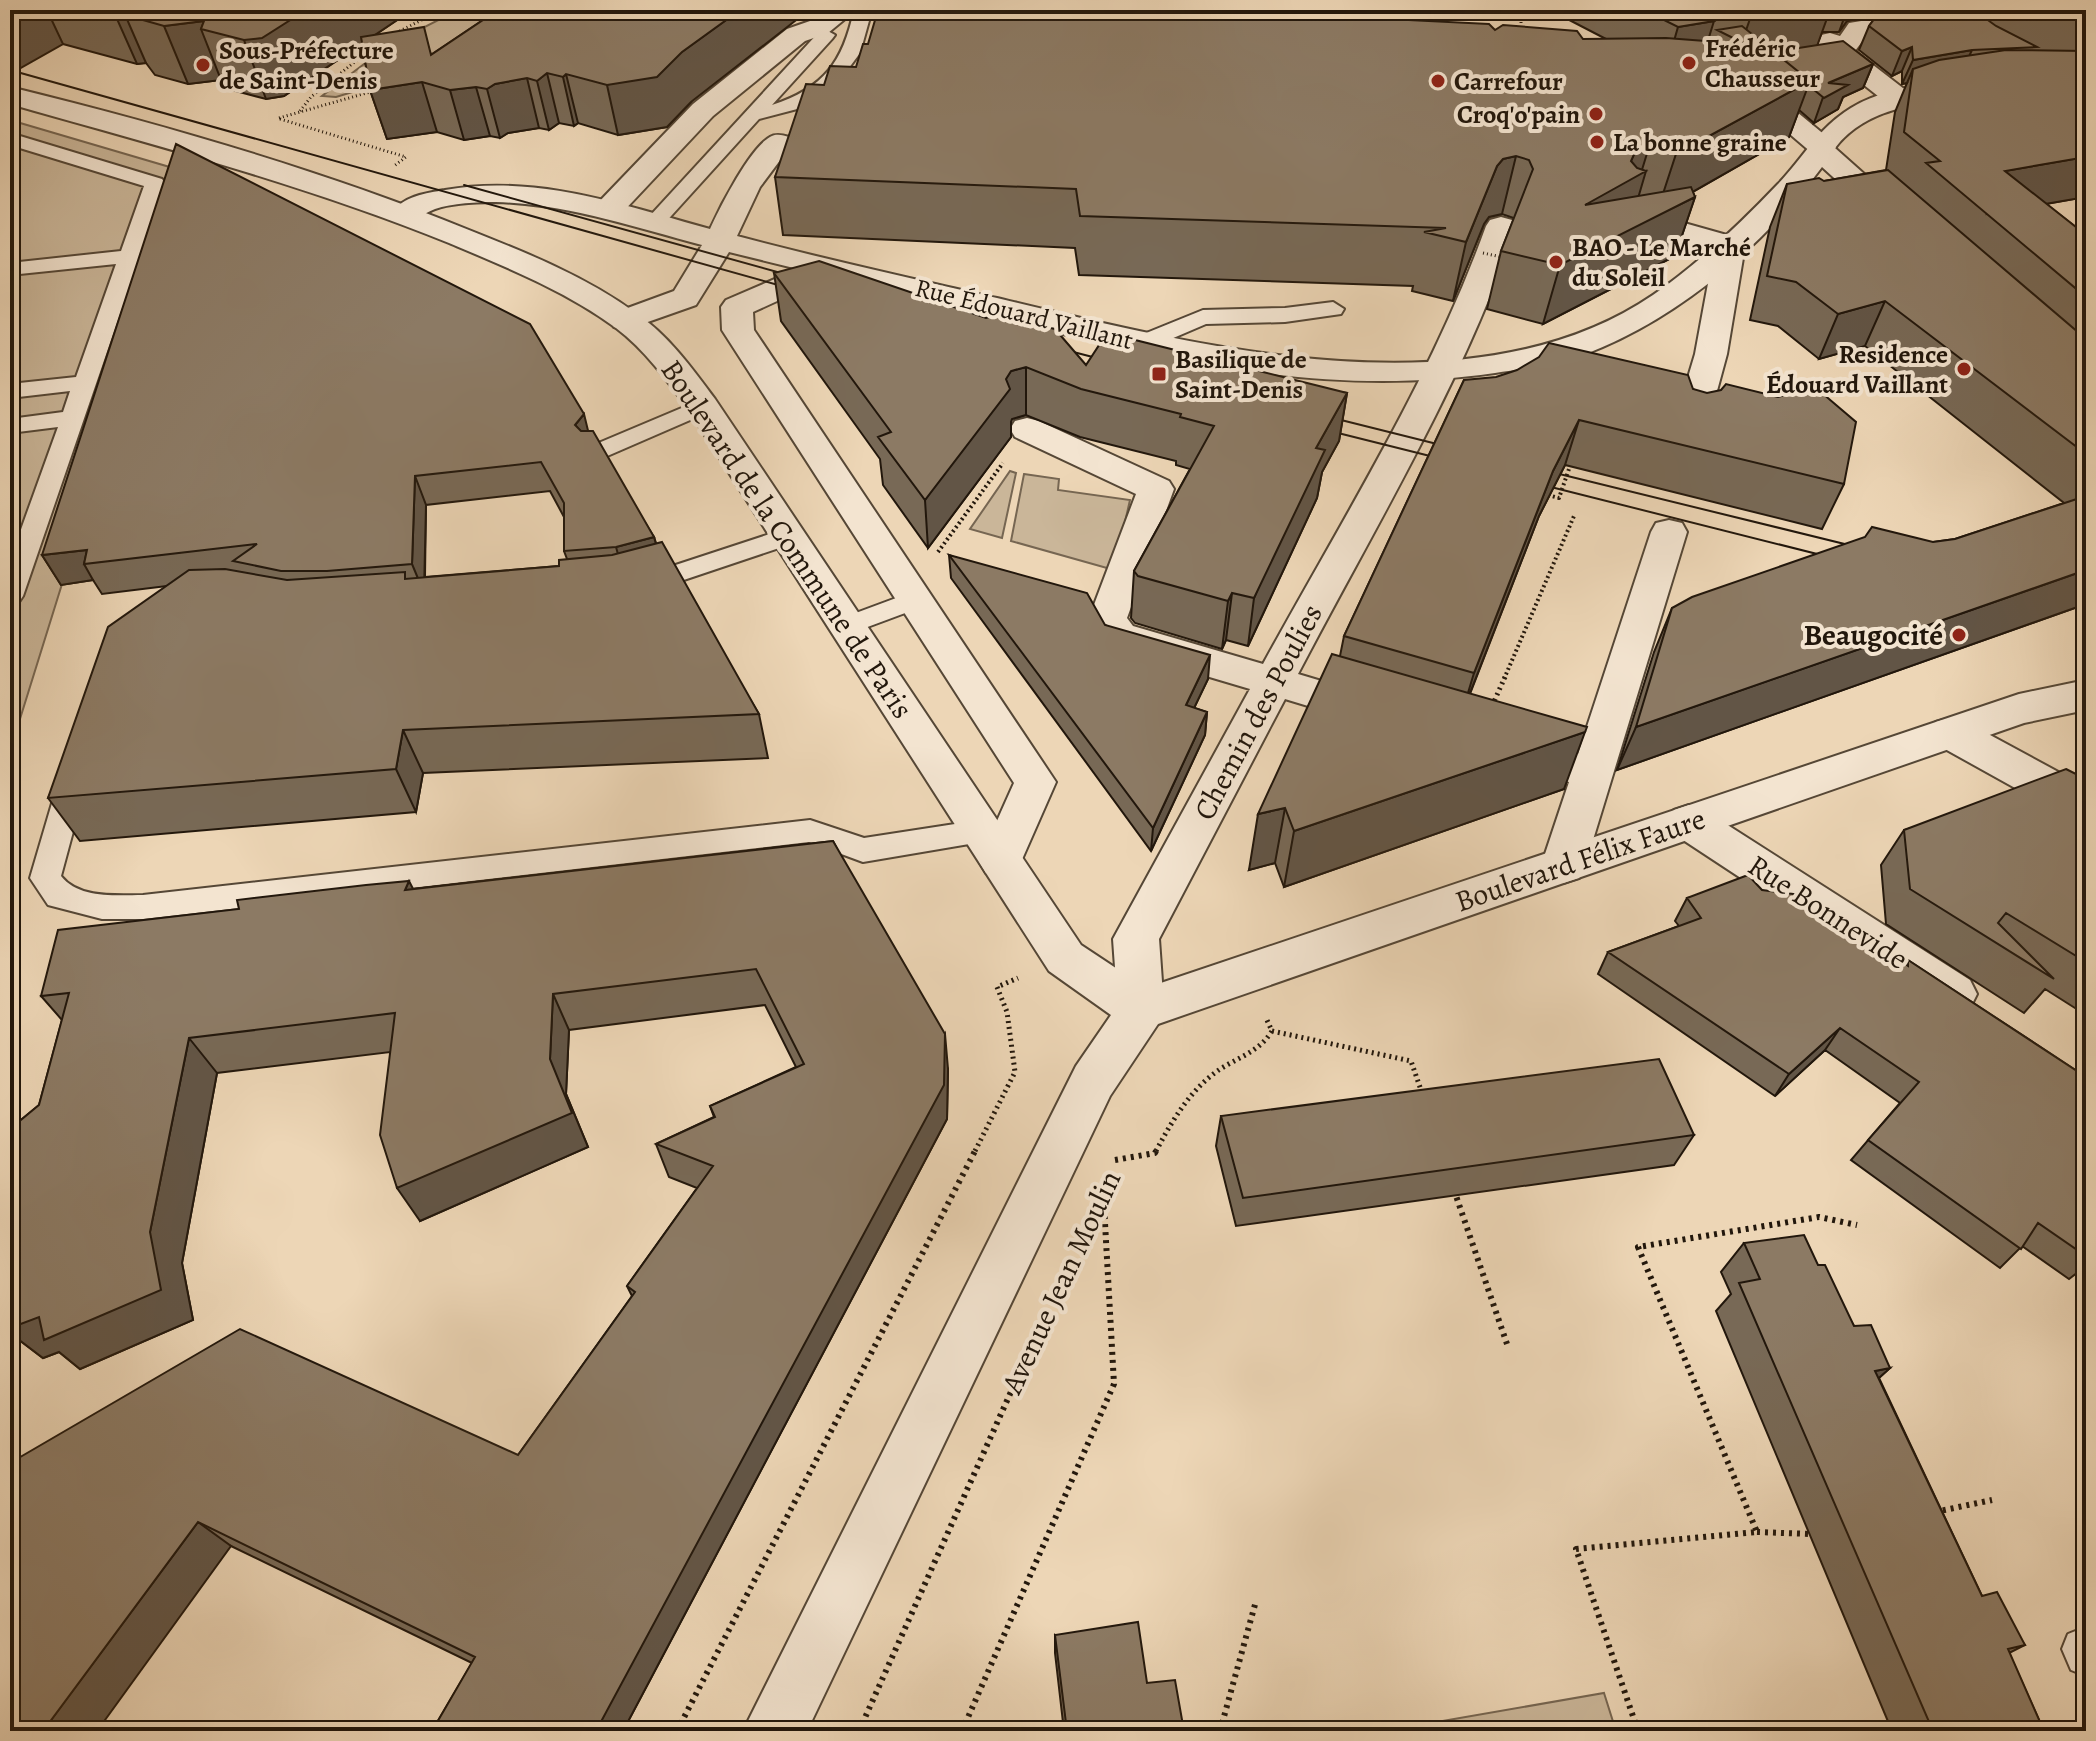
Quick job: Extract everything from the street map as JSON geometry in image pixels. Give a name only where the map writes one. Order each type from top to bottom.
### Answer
[{"type":"street","points":[[608,210],[703,110],[796,35],[819,27],[843,10]]},
{"type":"street","points":[[1658,10],[1821,148],[1914,234]]},
{"type":"street","points":[[1699,75],[1835,47],[1858,29],[1973,19]]},
{"type":"street","points":[[1835,47],[1898,98]]},
{"type":"street","name":"Rue Édouard Vaillant","points":[[406,214],[426,202],[493,193],[557,197],[718,240],[1142,343],[1285,368],[1440,371],[1555,354],[1612,330],[1662,303],[1730,246],[1790,189],[1834,133],[1863,112],[1898,98],[1939,89],[1991,84]]},
{"type":"street","name":"Boulevard de la Commune de Paris","points":[[10,95],[279,173],[406,214],[534,269],[625,320],[663,352],[703,406],[1065,958],[1141,1010]]},
{"type":"street","points":[[685,298],[707,266],[746,185],[779,143]]},
{"type":"street","points":[[1631,217],[1730,246],[1711,354],[1691,424]]},
{"type":"street","points":[[1440,371],[1483,278],[1501,226]]},
{"type":"street","name":"Rue Édouard Vaillant","points":[[625,320],[685,298],[756,280],[871,276]]},
{"type":"street","points":[[801,278],[737,307],[738,330],[1035,782],[991,846]]},
{"type":"street","name":"Chemin des Poulies","points":[[1141,1010],[1136,939],[1440,371]]},
{"type":"street","points":[[1027,429],[1156,489],[1108,618],[1119,636],[1406,720]]},
{"type":"street","points":[[1563,866],[1669,532]]},
{"type":"street","points":[[1632,643],[1672,624]]},
{"type":"street","name":"Boulevard Félix Faure","points":[[2019,709],[2086,674]]},
{"type":"street","name":"Boulevard Félix Faure","points":[[1141,1010],[2019,709],[2086,695]]},
{"type":"street","points":[[1951,733],[2086,807]]},
{"type":"street","points":[[1477,742],[1592,773]]},
{"type":"street","name":"Rue Bonnevide","points":[[1689,822],[1994,1021]]},
{"type":"street","name":"Avenue Jean Moulin","points":[[774,1731],[1093,1081],[1141,1010]]},
{"type":"lane","points":[[752,115],[786,110],[827,88],[849,57],[861,26],[863,10]]},
{"type":"lane","points":[[655,222],[826,35]]},
{"type":"lane","points":[[10,139],[155,183],[10,596]]},
{"type":"lane","points":[[10,269],[129,256]]},
{"type":"lane","points":[[1142,343],[1203,317],[1285,315],[1333,309]]},
{"type":"lane","points":[[10,391],[83,383]]},
{"type":"lane","points":[[597,452],[703,406]]},
{"type":"lane","points":[[10,426],[72,418]]},
{"type":"lane","points":[[609,589],[651,583],[788,536]]},
{"type":"lane","points":[[846,626],[915,600]]},
{"type":"lane","points":[[81,753],[45,878],[59,896],[102,907],[143,907],[810,831],[863,850],[991,846]]},
{"type":"path","points":[[385,40],[441,10]]},
{"type":"path","points":[[1521,10],[1521,38]]},
{"type":"path","points":[[299,112],[321,88],[374,47]]},
{"type":"path","points":[[279,118],[378,89]]},
{"type":"path","points":[[1483,253],[1506,258]]},
{"type":"path","points":[[915,600],[935,556],[1027,429]]},
{"type":"path","points":[[1548,495],[1559,498],[1570,466]]},
{"type":"path","points":[[1477,742],[1574,516]]},
{"type":"path","points":[[677,1731],[1015,1072],[1007,1012],[997,987],[1065,958]]},
{"type":"path","points":[[1244,975],[1272,1031],[1411,1061],[1426,1106]]},
{"type":"path","name":"Avenue Jean Moulin","points":[[1096,1200],[1115,1160],[1155,1153],[1181,1108],[1210,1075],[1264,1047],[1272,1031]]},
{"type":"path","points":[[1451,1180],[1507,1344]]},
{"type":"path","points":[[962,1731],[1114,1384],[1103,1186]]},
{"type":"path","points":[[1757,1532],[1638,1247],[1819,1217],[1857,1225]]},
{"type":"path","name":"Avenue Jean Moulin","points":[[859,1731],[1045,1315]]},
{"type":"path","points":[[1932,1513],[1992,1500]]},
{"type":"path","points":[[1638,1731],[1576,1549],[1757,1532],[1810,1534]]},
{"type":"path","points":[[1220,1731],[1256,1601]]},
{"type":"shaded area","points":[[458,10],[501,10],[463,59],[336,97],[322,96],[389,45]]},
{"type":"shaded area","points":[[10,120],[190,173],[10,751]]},
{"type":"shaded area","points":[[1010,471],[1016,473],[1002,538],[970,529]]},
{"type":"shaded area","points":[[1024,474],[1059,479],[1058,490],[1130,500],[1114,570],[1011,541]]},
{"type":"shaded area","points":[[1604,1693],[1616,1731],[1385,1731]]},
{"type":"building","points":[[124,10],[306,10],[262,38],[244,40],[201,29],[204,21],[164,26],[129,16]]},
{"type":"building","points":[[498,10],[740,10],[682,52],[657,77],[607,85],[566,74],[563,77],[547,73],[537,81],[527,78],[495,84],[487,89],[450,90],[422,82],[370,90],[361,37],[424,27],[431,55]]},
{"type":"building","points":[[878,10],[1397,10],[1386,19],[1489,24],[1495,30],[1503,25],[1577,31],[1583,39],[1666,38],[1745,44],[1717,30],[1742,26],[1810,81],[1676,154],[1649,147],[1635,152],[1631,161],[1637,168],[1646,171],[1585,205],[1691,187],[1695,197],[1560,265],[1501,251],[1533,169],[1529,160],[1516,156],[1503,159],[1497,166],[1466,242],[1424,232],[1446,228],[1080,216],[1076,189],[775,177],[806,84],[824,85],[830,66],[856,67],[863,44],[868,44]]},
{"type":"building","points":[[1644,10],[1701,10],[1714,21],[1678,27]]},
{"type":"building","points":[[1743,10],[1792,10],[1751,16]]},
{"type":"building","points":[[1903,10],[1974,10],[1996,26],[2037,47],[1972,50],[1913,60],[1912,47],[1902,51],[1869,26],[1878,14]]},
{"type":"building","points":[[2066,10],[2086,10],[2086,20]]},
{"type":"building","points":[[1843,41],[1873,64],[1828,83],[1848,85],[1824,98],[1808,85],[1810,81],[1774,52]]},
{"type":"building","points":[[2006,50],[2086,51],[2086,157],[2005,171],[2086,235],[2086,297],[1926,163],[1940,161],[1904,132],[1913,69],[1939,60]]},
{"type":"building","points":[[176,144],[530,324],[584,414],[575,425],[581,431],[593,431],[654,537],[616,547],[564,551],[564,503],[541,462],[415,476],[412,564],[327,571],[281,571],[233,561],[257,544],[84,564],[87,550],[42,555]]},
{"type":"building","points":[[1888,170],[2086,339],[2086,454],[1885,301],[1838,314],[1796,282],[1767,276],[1787,184]]},
{"type":"building","points":[[819,261],[986,318],[993,316],[1055,329],[1086,365],[1107,333],[1347,393],[1316,448],[1325,450],[1254,598],[1232,593],[1228,601],[1138,576],[1134,571],[1214,426],[1180,417],[1181,414],[1081,389],[1026,367],[1011,371],[1006,379],[1010,389],[925,500],[878,437],[891,432],[774,273]]},
{"type":"building","points":[[1549,343],[1688,375],[1693,389],[1707,393],[1721,390],[1726,384],[1778,397],[1815,387],[1856,422],[1844,484],[1579,420],[1553,471],[1474,673],[1344,636],[1464,380],[1496,377],[1517,370],[1539,357]]},
{"type":"building","points":[[2086,496],[2086,570],[1636,727],[1672,608],[1692,597],[1865,537],[1872,527],[1933,542],[1955,539]]},
{"type":"building","points":[[662,542],[759,714],[403,730],[396,769],[48,798],[108,627],[189,570],[225,569],[287,580],[405,572],[405,579],[559,566],[559,560],[612,555]]},
{"type":"building","points":[[949,555],[1087,593],[1105,625],[1210,655],[1186,705],[1207,712],[1153,828]]},
{"type":"building","points":[[1332,654],[1587,727],[1585,732],[1294,831],[1285,808],[1258,814]]},
{"type":"building","points":[[2066,769],[2086,779],[2086,962],[2006,913],[1998,923],[2054,979],[1910,889],[1904,830]]},
{"type":"building","points":[[833,841],[945,1034],[944,1085],[596,1731],[432,1731],[475,1657],[198,1522],[43,1731],[21,1731],[10,1725],[10,1463],[240,1329],[518,1455],[635,1292],[627,1286],[713,1166],[656,1144],[715,1117],[710,1106],[804,1064],[756,969],[553,994],[550,1059],[572,1113],[397,1188],[380,1135],[395,1013],[189,1038],[150,1232],[161,1290],[44,1340],[39,1317],[10,1328],[10,1129],[39,1105],[69,993],[41,996],[58,930],[239,909],[237,900],[366,885],[409,881],[405,890]]},
{"type":"building","points":[[1748,875],[1762,890],[1801,895],[1908,966],[1908,960],[2086,1077],[2086,1256],[2038,1223],[2021,1249],[1868,1140],[1919,1082],[1840,1028],[1789,1074],[1608,952],[1701,918],[1687,898]]},
{"type":"building","points":[[1659,1059],[1694,1135],[1243,1198],[1221,1116]]},
{"type":"building","points":[[1804,1235],[1818,1265],[1825,1265],[1854,1326],[1871,1325],[1890,1368],[1875,1371],[1982,1596],[1997,1592],[2025,1645],[2008,1649],[2044,1731],[1933,1731],[1739,1283],[1760,1279],[1744,1243]]},
{"type":"building","points":[[1138,1622],[1147,1683],[1175,1680],[1184,1731],[1067,1731],[1055,1635]]},
{"type":"tram line","points":[[10,70],[796,290]]},
{"type":"tram line","points":[[464,185],[799,278]]},
{"type":"tram line","points":[[1054,347],[1112,362]]},
{"type":"tram line","points":[[1321,415],[1457,449]]},
{"type":"tram line","points":[[1318,428],[1450,461]]},
{"type":"tram line","points":[[1539,469],[1865,549]]},
{"type":"tram line","points":[[1531,482],[1837,559]]},
{"type":"place","name":"Frédéric Chausseur","points":[[1689,63]]},
{"type":"place","name":"Sous-Préfecture de Saint-Denis","points":[[203,65]]},
{"type":"place","name":"Carrefour","points":[[1438,81]]},
{"type":"place","name":"Croq'o'pain","points":[[1596,114]]},
{"type":"place","name":"La bonne graine","points":[[1597,142]]},
{"type":"place","name":"BAO - Le Marché du Soleil","points":[[1556,262]]},
{"type":"place","name":"Residence Édouard Vaillant","points":[[1964,369]]},
{"type":"place","name":"Basilique de Saint-Denis","points":[[1159,374]]},
{"type":"place","name":"Beaugocité","points":[[1959,635]]}]
